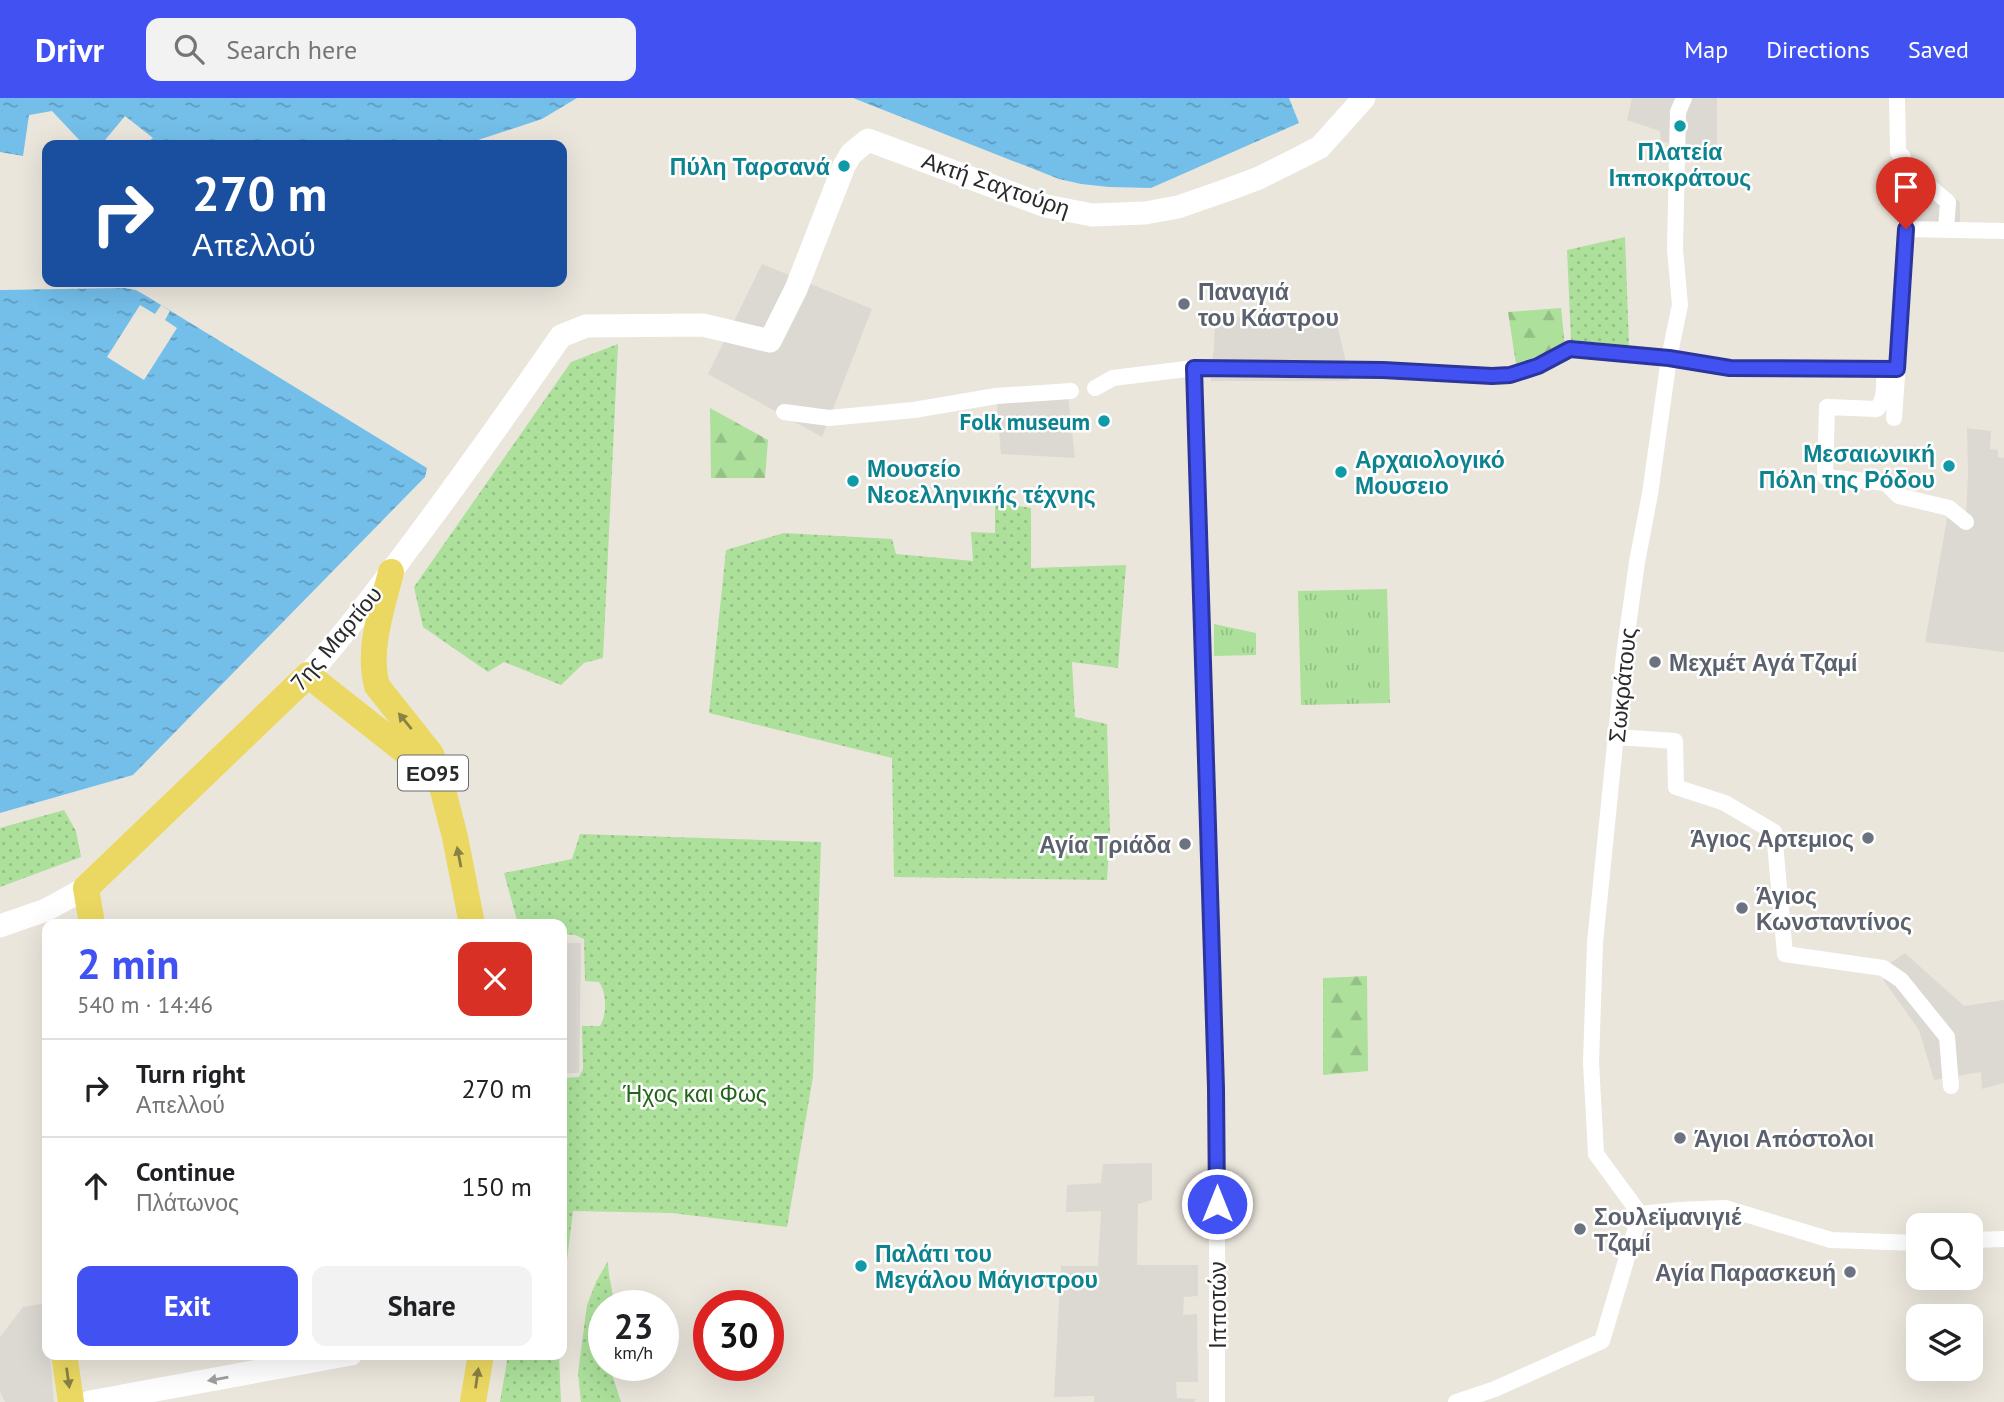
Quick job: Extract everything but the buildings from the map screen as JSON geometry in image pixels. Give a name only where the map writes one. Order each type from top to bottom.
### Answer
[{"type":"main road","name":"Ακτή Σαχτούρη","points":[[851,154],[868,140],[1046,206],[1092,215],[1145,213],[1178,207],[1227,190],[1259,178],[1311,152],[1334,133],[1364,98]]},
{"type":"main road","name":"7ης Μαρτίου","points":[[0,926],[46,910],[86,888],[308,675],[391,572],[561,336],[586,326],[703,325],[770,341],[796,289],[851,154]]},
{"type":"main road","points":[[391,572],[373,648],[373,673],[377,686],[431,754],[440,779]]},
{"type":"main road","name":"ΕΟ95","points":[[308,675],[440,779],[471,919]]},
{"type":"main road","points":[[86,888],[91,919]]},
{"type":"main road","points":[[65,1360],[71,1402]]},
{"type":"main road","points":[[90,1402],[318,1360]]},
{"type":"main road","points":[[474,1402],[480,1360]]},
{"type":"street","name":"Σωκράτους","points":[[1640,1214],[1596,1154],[1591,1062],[1595,943],[1624,655],[1669,358],[1680,305],[1675,249],[1676,144],[1678,112],[1684,98]]},
{"type":"street","points":[[1897,98],[1898,152],[1903,157],[1904,165],[1906,229],[1890,369],[1881,404],[1877,409],[1827,407],[1825,477],[1886,483],[1899,496],[1949,508],[1966,522]]},
{"type":"street","points":[[1904,165],[1948,202],[1946,229]]},
{"type":"street","points":[[1906,229],[2004,231]]},
{"type":"street","points":[[1095,388],[1113,379],[1194,368],[1383,370],[1510,375],[1538,366],[1570,349],[1669,358],[1730,368],[1890,369]]},
{"type":"street","name":"Ιπποτών","points":[[1194,368],[1217,1136],[1217,1402]]},
{"type":"street","points":[[1890,369],[1894,418]]},
{"type":"street","points":[[784,412],[829,418],[914,410],[996,396],[1071,391]]},
{"type":"street","points":[[1617,737],[1675,741],[1676,788],[1725,803],[1773,832],[1785,954],[1883,968],[1901,980],[1947,1037],[1951,1086]]},
{"type":"street","points":[[1456,1402],[1495,1389],[1601,1341],[1640,1214],[1725,1208],[1831,1240],[1906,1242]]},
{"type":"street","points":[[1983,1240],[2004,1239]]},
{"type":"green space","points":[[1625,237],[1629,346],[1571,340],[1567,250]]},
{"type":"green space","points":[[1561,308],[1565,346],[1516,364],[1508,312]]},
{"type":"green space","points":[[618,344],[603,658],[584,663],[561,685],[504,662],[488,672],[423,627],[414,587],[571,362]]},
{"type":"green space","points":[[710,408],[768,440],[765,478],[711,478]]},
{"type":"green space","points":[[995,502],[1031,508],[1031,568],[1126,565],[1118,668],[1072,662],[1075,717],[1107,724],[1110,833],[1107,880],[894,877],[892,758],[709,713],[726,550],[784,533],[892,539],[896,554],[973,561],[971,532],[995,533]]},
{"type":"green space","points":[[1387,589],[1390,703],[1301,705],[1298,591]]},
{"type":"green space","points":[[1214,624],[1256,633],[1256,655],[1214,656]]},
{"type":"green space","points":[[64,810],[76,831],[81,857],[0,887],[0,828]]},
{"type":"green space","name":"Ήχος και Φως","points":[[580,834],[821,842],[813,1077],[787,1227],[672,1213],[573,1211],[567,1260],[567,1078],[579,1077],[583,1069],[582,1026],[600,1026],[604,1016],[605,998],[599,982],[585,981],[584,939],[567,934],[567,919],[517,919],[504,873],[572,859]]},
{"type":"green space","points":[[1367,976],[1368,1071],[1323,1075],[1323,978]]},
{"type":"green space","points":[[608,1261],[612,1290],[593,1290]]},
{"type":"green space","points":[[588,1302],[588,1381],[614,1381],[621,1402],[581,1402],[578,1373]]},
{"type":"green space","points":[[507,1360],[559,1360],[561,1402],[500,1402]]},
{"type":"shaded area","name":"Πλατεία Ιπποκράτους","points":[[1632,98],[1717,98],[1717,155],[1661,141],[1660,131],[1627,120]]},
{"type":"shaded area","points":[[1903,154],[1960,202],[1960,237],[1901,235]]},
{"type":"shaded area","points":[[762,264],[872,309],[822,437],[708,374]]},
{"type":"shaded area","points":[[1215,316],[1335,316],[1349,381],[1211,381]]},
{"type":"shaded area","points":[[1068,394],[1075,458],[1001,454],[997,404]]},
{"type":"shaded area","points":[[1967,428],[1991,431],[1990,449],[1998,450],[1998,457],[2004,458],[2004,652],[1925,642],[1949,508],[1966,521]]},
{"type":"shaded area","points":[[567,943],[581,943],[579,1073],[567,1073]]},
{"type":"shaded area","points":[[1905,953],[1964,1006],[2004,1000],[2004,1083],[1982,1089],[1981,1072],[1934,1080],[1919,1030],[1884,981],[1883,968]]},
{"type":"shaded area","points":[[1152,1163],[1152,1200],[1138,1204],[1137,1265],[1198,1265],[1198,1296],[1184,1297],[1183,1315],[1197,1314],[1198,1382],[1176,1382],[1177,1398],[1196,1399],[1194,1402],[1094,1402],[1094,1396],[1054,1397],[1061,1266],[1098,1266],[1101,1211],[1066,1212],[1067,1185],[1101,1183],[1103,1164]]},
{"type":"shaded area","points":[[42,1304],[42,1360],[50,1360],[54,1402],[5,1402],[0,1392],[0,1337],[23,1307]]},
{"type":"water","points":[[0,98],[577,98],[542,119],[478,140],[150,140],[153,138],[125,116],[105,140],[79,140],[52,111],[29,115],[23,156],[0,152]]},
{"type":"water","points":[[853,98],[1289,98],[1299,123],[1151,188],[1109,187],[1059,179]]},
{"type":"water","points":[[0,290],[136,290],[148,297],[427,468],[425,477],[133,775],[0,813]]},
{"type":"pier","points":[[140,305],[155,314],[161,305],[170,311],[165,320],[177,328],[144,380],[107,357]]},
{"type":"place","name":"Πλατεία Ιπποκράτους","points":[[1680,126]]},
{"type":"place","name":"Πύλη Ταρσανά","points":[[844,166]]},
{"type":"place","name":"Παναγιά του Κάστρου","points":[[1184,304]]},
{"type":"place","name":"Folk museum","points":[[1104,421]]},
{"type":"place","name":"Μεσαιωνική Πόλη της Ρόδου","points":[[1949,466]]},
{"type":"place","name":"Αρχαιολογικό Μουσειο","points":[[1341,472]]},
{"type":"place","name":"Μουσείο Νεοελληνικής τέχνης","points":[[853,481]]},
{"type":"place","name":"Μεχμέτ Αγά Τζαμί","points":[[1655,662]]},
{"type":"place","name":"Άγιος Αρτεμιος","points":[[1868,838]]},
{"type":"place","name":"Αγία Τριάδα","points":[[1185,844]]},
{"type":"place","name":"Άγιος Κωνσταντίνος","points":[[1742,908]]},
{"type":"place","name":"Άγιοι Απόστολοι","points":[[1680,1138]]},
{"type":"place","name":"Σουλεϊμανιγιέ Τζαμί","points":[[1580,1229]]},
{"type":"place","name":"Παλάτι του Μεγάλου Μάγιστρου","points":[[861,1266]]},
{"type":"place","name":"Αγία Παρασκευή","points":[[1850,1272]]},
{"type":"route","points":[[1217,1204],[1216,1088],[1194,368],[1383,370],[1492,376],[1510,375],[1538,366],[1570,349],[1669,358],[1730,368],[1897,369],[1906,229]]}]
